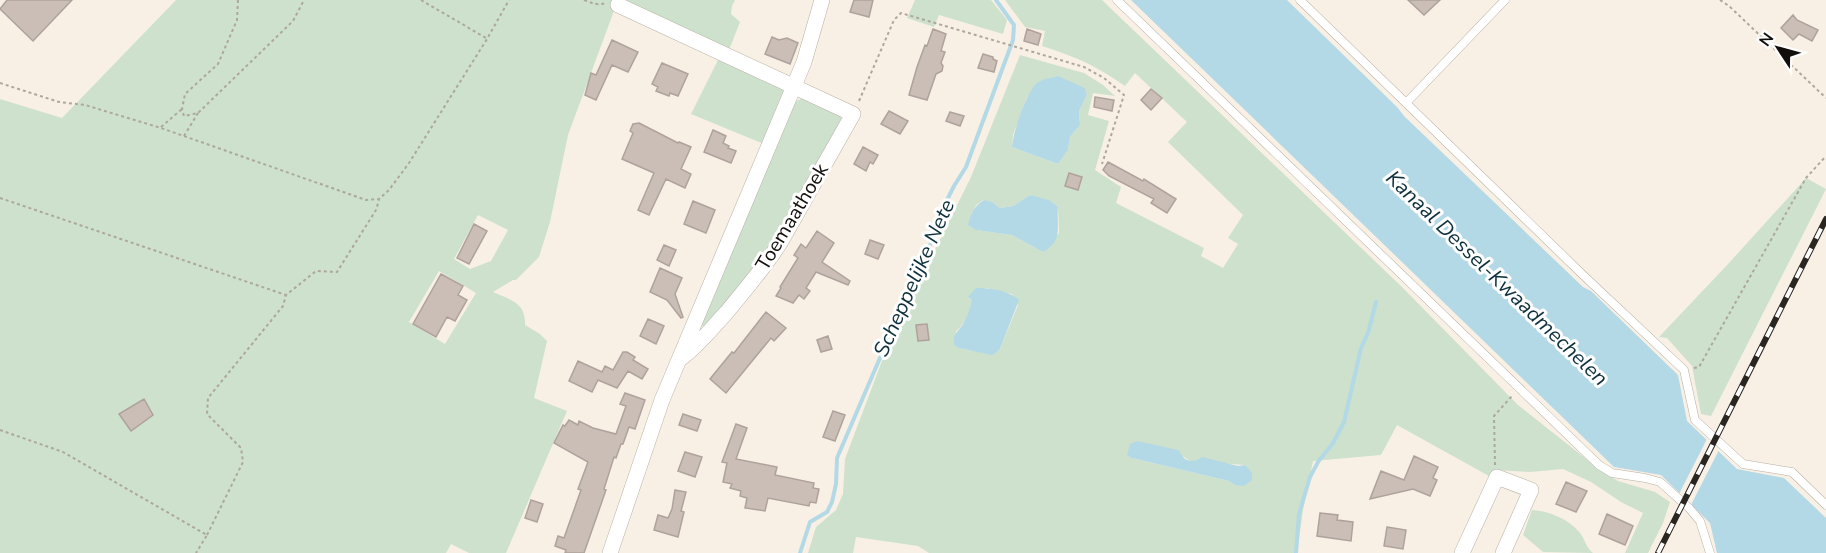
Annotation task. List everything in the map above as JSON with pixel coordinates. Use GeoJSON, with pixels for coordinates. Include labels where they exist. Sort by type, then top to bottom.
{"type":"FeatureCollection","features":[{"type":"Feature","properties":{"kind":"street","name":"Toemaathoek"},"geometry":{"type":"LineString","coordinates":[[610,553],[662,400],[795,86],[822,0]]}},
{"type":"Feature","properties":{"kind":"street"},"geometry":{"type":"LineString","coordinates":[[614,3],[853,114]]}},
{"type":"Feature","properties":{"kind":"street","name":"Toemaathoek"},"geometry":{"type":"LineString","coordinates":[[678,361],[693,350],[767,263],[853,114]]}},
{"type":"Feature","properties":{"kind":"street"},"geometry":{"type":"LineString","coordinates":[[1462,553],[1497,477],[1531,490],[1503,553]]}},
{"type":"Feature","properties":{"kind":"lane"},"geometry":{"type":"LineString","coordinates":[[1116,0],[1599,465],[1612,473],[1645,478],[1660,483],[1689,508],[1700,521],[1710,553]]}},
{"type":"Feature","properties":{"kind":"lane"},"geometry":{"type":"LineString","coordinates":[[1300,0],[1684,370],[1695,420],[1743,464],[1792,472],[1826,506]]}},
{"type":"Feature","properties":{"kind":"lane"},"geometry":{"type":"LineString","coordinates":[[1406,103],[1505,0]]}},
{"type":"Feature","properties":{"kind":"path"},"geometry":{"type":"LineString","coordinates":[[198,113],[184,116],[182,109],[185,94],[218,64],[237,20],[238,0]]}},
{"type":"Feature","properties":{"kind":"path"},"geometry":{"type":"LineString","coordinates":[[184,136],[198,113],[293,21],[304,0]]}},
{"type":"Feature","properties":{"kind":"path"},"geometry":{"type":"LineString","coordinates":[[421,0],[487,39]]}},
{"type":"Feature","properties":{"kind":"path"},"geometry":{"type":"LineString","coordinates":[[196,553],[243,462],[241,448],[207,414],[208,398],[283,306],[286,295],[316,271],[337,272],[376,210],[379,199],[389,190],[409,163],[509,0]]}},
{"type":"Feature","properties":{"kind":"path"},"geometry":{"type":"LineString","coordinates":[[584,0],[601,4],[614,3]]}},
{"type":"Feature","properties":{"kind":"path"},"geometry":{"type":"LineString","coordinates":[[1720,0],[1826,98]]}},
{"type":"Feature","properties":{"kind":"path"},"geometry":{"type":"LineString","coordinates":[[853,114],[894,20],[901,12],[1084,67],[1104,78],[1124,95],[1102,164]]}},
{"type":"Feature","properties":{"kind":"path"},"geometry":{"type":"LineString","coordinates":[[0,82],[59,102],[84,105],[161,128],[366,200],[379,199]]}},
{"type":"Feature","properties":{"kind":"path"},"geometry":{"type":"LineString","coordinates":[[161,128],[182,109]]}},
{"type":"Feature","properties":{"kind":"path"},"geometry":{"type":"LineString","coordinates":[[1684,370],[1699,367],[1806,177],[1826,156]]}},
{"type":"Feature","properties":{"kind":"path"},"geometry":{"type":"LineString","coordinates":[[0,198],[286,295]]}},
{"type":"Feature","properties":{"kind":"path"},"geometry":{"type":"LineString","coordinates":[[1497,477],[1494,416],[1519,388]]}},
{"type":"Feature","properties":{"kind":"path"},"geometry":{"type":"LineString","coordinates":[[0,430],[63,452],[207,535]]}},
{"type":"Feature","properties":{"kind":"green space"},"geometry":{"type":"Polygon","coordinates":[[[176,0],[618,0],[568,135],[550,222],[539,257],[516,280],[493,292],[516,303],[523,311],[525,325],[547,341],[534,398],[567,411],[506,553],[469,553],[451,544],[446,553],[0,553],[0,99],[62,118],[176,0]],[[478,215],[454,259],[470,269],[491,261],[508,230],[478,215]],[[439,271],[409,322],[445,344],[476,293],[439,271]]]}},
{"type":"Feature","properties":{"kind":"green space"},"geometry":{"type":"Polygon","coordinates":[[[626,0],[735,0],[731,14],[740,22],[729,50],[626,0]]]}},
{"type":"Feature","properties":{"kind":"green space"},"geometry":{"type":"Polygon","coordinates":[[[915,0],[991,0],[1007,20],[1003,34],[939,15],[934,27],[907,18],[915,0]]]}},
{"type":"Feature","properties":{"kind":"green space"},"geometry":{"type":"Polygon","coordinates":[[[1005,0],[1102,0],[1402,287],[1518,405],[1600,470],[1618,481],[1655,492],[1670,502],[1663,523],[1648,553],[1625,553],[1643,513],[1621,502],[1591,482],[1563,469],[1530,472],[1495,470],[1489,476],[1397,425],[1381,455],[1313,461],[1297,553],[929,553],[918,546],[856,537],[853,553],[808,553],[816,527],[836,510],[843,494],[845,459],[888,345],[971,177],[1020,55],[1084,73],[1115,96],[1093,93],[1088,115],[1109,121],[1095,170],[1121,187],[1116,203],[1204,248],[1201,256],[1223,268],[1238,244],[1228,238],[1243,215],[1168,142],[1187,122],[1135,73],[1125,86],[1085,62],[1042,46],[1045,31],[1025,27],[1005,0]],[[1078,85],[1027,97],[1013,135],[1012,147],[1058,164],[1068,150],[1070,137],[1080,125],[1079,111],[1087,95],[1085,88],[1078,85]],[[1030,195],[1013,206],[1000,208],[992,202],[983,200],[976,205],[971,215],[977,230],[1012,235],[1043,252],[1059,233],[1058,207],[1030,195]],[[986,288],[968,298],[973,300],[964,321],[956,331],[955,346],[996,353],[1000,349],[1018,305],[1012,294],[986,288]],[[1180,454],[1132,458],[1229,481],[1235,485],[1245,465],[1190,461],[1180,454]]]}},
{"type":"Feature","properties":{"kind":"green space"},"geometry":{"type":"Polygon","coordinates":[[[720,56],[782,86],[784,93],[764,144],[691,114],[720,56]]]}},
{"type":"Feature","properties":{"kind":"green space"},"geometry":{"type":"Polygon","coordinates":[[[804,97],[837,111],[842,119],[777,240],[707,327],[700,325],[795,102],[804,97]]]}},
{"type":"Feature","properties":{"kind":"green space"},"geometry":{"type":"Polygon","coordinates":[[[1806,178],[1826,189],[1711,416],[1701,414],[1692,366],[1667,338],[1659,337],[1806,178]]]}},
{"type":"Feature","properties":{"kind":"green space"},"geometry":{"type":"Polygon","coordinates":[[[1532,510],[1552,514],[1570,524],[1580,533],[1593,553],[1543,552],[1523,535],[1532,510]]]}},
{"type":"Feature","properties":{"kind":"water","name":"Kanaal Dessel-Kwaadmechelen"},"geometry":{"type":"Polygon","coordinates":[[[1131,0],[1287,0],[1405,117],[1678,375],[1687,421],[1737,469],[1784,478],[1826,518],[1826,553],[1717,553],[1710,523],[1661,475],[1614,467],[1131,0]]]}},
{"type":"Feature","properties":{"kind":"water"},"geometry":{"type":"Polygon","coordinates":[[[1058,76],[1085,88],[1087,95],[1079,111],[1080,125],[1070,137],[1068,150],[1058,164],[1012,147],[1021,114],[1032,89],[1041,81],[1058,76]]]}},
{"type":"Feature","properties":{"kind":"water"},"geometry":{"type":"Polygon","coordinates":[[[1030,195],[1049,200],[1058,207],[1056,238],[1054,243],[1043,252],[1012,235],[976,230],[968,225],[973,210],[984,200],[1000,208],[1013,206],[1030,195]]]}},
{"type":"Feature","properties":{"kind":"water"},"geometry":{"type":"Polygon","coordinates":[[[976,288],[1004,292],[1019,300],[1000,349],[992,355],[959,348],[954,342],[954,336],[963,324],[972,300],[968,297],[976,288]]]}},
{"type":"Feature","properties":{"kind":"water"},"geometry":{"type":"Polygon","coordinates":[[[1137,441],[1178,450],[1185,459],[1190,461],[1202,457],[1238,466],[1245,465],[1252,473],[1252,480],[1244,486],[1235,485],[1229,481],[1132,458],[1127,455],[1130,444],[1137,441]]]}},
{"type":"Feature","properties":{"kind":"pier"},"geometry":{"type":"Polygon","coordinates":[[[1708,437],[1720,448],[1690,507],[1678,496],[1708,437]]]}},
{"type":"Feature","properties":{"kind":"building"},"geometry":{"type":"Polygon","coordinates":[[[7,0],[72,0],[33,41],[0,9],[7,0]]]}},
{"type":"Feature","properties":{"kind":"building"},"geometry":{"type":"Polygon","coordinates":[[[854,0],[873,0],[869,17],[850,12],[854,0]]]}},
{"type":"Feature","properties":{"kind":"building"},"geometry":{"type":"Polygon","coordinates":[[[1408,0],[1440,0],[1424,15],[1408,0]]]}},
{"type":"Feature","properties":{"kind":"building"},"geometry":{"type":"Polygon","coordinates":[[[1793,15],[1797,20],[1818,30],[1812,41],[1799,34],[1793,40],[1781,28],[1793,15]]]}},
{"type":"Feature","properties":{"kind":"building"},"geometry":{"type":"Polygon","coordinates":[[[933,29],[946,34],[941,51],[945,52],[941,63],[942,71],[936,74],[927,100],[909,95],[925,45],[927,46],[933,29]]]}},
{"type":"Feature","properties":{"kind":"building"},"geometry":{"type":"Polygon","coordinates":[[[1027,29],[1041,34],[1038,45],[1024,41],[1027,29]]]}},
{"type":"Feature","properties":{"kind":"building"},"geometry":{"type":"Polygon","coordinates":[[[772,37],[779,40],[787,38],[798,43],[790,64],[765,54],[772,37]]]}},
{"type":"Feature","properties":{"kind":"building"},"geometry":{"type":"Polygon","coordinates":[[[612,40],[638,52],[628,72],[612,65],[596,100],[585,95],[591,73],[596,75],[612,40]]]}},
{"type":"Feature","properties":{"kind":"building"},"geometry":{"type":"Polygon","coordinates":[[[983,54],[997,61],[994,72],[978,68],[983,54]]]}},
{"type":"Feature","properties":{"kind":"building"},"geometry":{"type":"Polygon","coordinates":[[[662,63],[688,74],[678,96],[670,93],[669,96],[656,91],[658,87],[652,84],[662,63]]]}},
{"type":"Feature","properties":{"kind":"building"},"geometry":{"type":"Polygon","coordinates":[[[1151,89],[1162,98],[1151,110],[1141,100],[1151,89]]]}},
{"type":"Feature","properties":{"kind":"building"},"geometry":{"type":"Polygon","coordinates":[[[1095,97],[1114,100],[1112,111],[1094,107],[1095,97]]]}},
{"type":"Feature","properties":{"kind":"building"},"geometry":{"type":"Polygon","coordinates":[[[889,111],[908,121],[900,134],[881,124],[889,111]]]}},
{"type":"Feature","properties":{"kind":"building"},"geometry":{"type":"Polygon","coordinates":[[[950,112],[964,116],[960,126],[946,121],[950,112]]]}},
{"type":"Feature","properties":{"kind":"building"},"geometry":{"type":"Polygon","coordinates":[[[639,123],[678,143],[691,147],[681,169],[691,174],[685,188],[666,179],[649,215],[638,210],[654,173],[622,159],[633,133],[630,131],[633,124],[639,123]]]}},
{"type":"Feature","properties":{"kind":"building"},"geometry":{"type":"Polygon","coordinates":[[[713,130],[726,136],[723,143],[736,151],[731,163],[704,152],[713,130]]]}},
{"type":"Feature","properties":{"kind":"building"},"geometry":{"type":"Polygon","coordinates":[[[863,147],[878,155],[873,164],[870,162],[866,171],[854,164],[863,147]]]}},
{"type":"Feature","properties":{"kind":"building"},"geometry":{"type":"Polygon","coordinates":[[[1108,162],[1143,181],[1144,179],[1176,199],[1167,213],[1151,203],[1154,199],[1109,176],[1103,170],[1108,162]]]}},
{"type":"Feature","properties":{"kind":"building"},"geometry":{"type":"Polygon","coordinates":[[[1069,173],[1082,177],[1078,190],[1065,186],[1069,173]]]}},
{"type":"Feature","properties":{"kind":"building"},"geometry":{"type":"Polygon","coordinates":[[[693,201],[715,210],[706,233],[684,224],[693,201]]]}},
{"type":"Feature","properties":{"kind":"building"},"geometry":{"type":"Polygon","coordinates":[[[474,224],[487,231],[469,264],[457,258],[474,224]]]}},
{"type":"Feature","properties":{"kind":"building"},"geometry":{"type":"Polygon","coordinates":[[[817,231],[834,243],[822,262],[850,281],[848,285],[816,272],[806,288],[810,291],[804,299],[799,295],[793,303],[776,296],[798,258],[794,255],[801,244],[806,248],[817,231]]]}},
{"type":"Feature","properties":{"kind":"building"},"geometry":{"type":"Polygon","coordinates":[[[870,240],[884,245],[878,259],[865,254],[870,240]]]}},
{"type":"Feature","properties":{"kind":"building"},"geometry":{"type":"Polygon","coordinates":[[[664,245],[676,250],[669,266],[657,260],[664,245]]]}},
{"type":"Feature","properties":{"kind":"building"},"geometry":{"type":"Polygon","coordinates":[[[660,268],[682,278],[675,294],[683,317],[681,318],[667,300],[650,292],[660,268]]]}},
{"type":"Feature","properties":{"kind":"building"},"geometry":{"type":"Polygon","coordinates":[[[441,274],[463,286],[458,295],[467,300],[455,321],[447,317],[436,337],[413,324],[441,274]]]}},
{"type":"Feature","properties":{"kind":"building"},"geometry":{"type":"Polygon","coordinates":[[[766,312],[786,328],[774,341],[771,338],[726,393],[710,379],[766,312]]]}},
{"type":"Feature","properties":{"kind":"building"},"geometry":{"type":"Polygon","coordinates":[[[648,319],[664,326],[656,344],[640,336],[648,319]]]}},
{"type":"Feature","properties":{"kind":"building"},"geometry":{"type":"Polygon","coordinates":[[[927,324],[929,340],[918,341],[916,325],[927,324]]]}},
{"type":"Feature","properties":{"kind":"building"},"geometry":{"type":"Polygon","coordinates":[[[828,336],[832,349],[821,352],[817,340],[828,336]]]}},
{"type":"Feature","properties":{"kind":"building"},"geometry":{"type":"Polygon","coordinates":[[[623,352],[635,357],[633,360],[648,369],[642,379],[628,371],[617,388],[598,380],[592,392],[569,381],[578,361],[602,372],[605,366],[613,370],[623,352]]]}},
{"type":"Feature","properties":{"kind":"building"},"geometry":{"type":"Polygon","coordinates":[[[625,393],[645,400],[635,429],[629,427],[616,458],[614,457],[604,489],[606,490],[584,553],[565,553],[566,550],[555,546],[558,536],[564,538],[588,462],[554,443],[563,425],[565,426],[569,420],[578,425],[579,421],[593,428],[616,434],[626,406],[620,404],[625,393]]]}},
{"type":"Feature","properties":{"kind":"building"},"geometry":{"type":"Polygon","coordinates":[[[144,399],[153,415],[131,431],[119,414],[144,399]]]}},
{"type":"Feature","properties":{"kind":"building"},"geometry":{"type":"Polygon","coordinates":[[[833,411],[845,415],[835,441],[823,437],[833,411]]]}},
{"type":"Feature","properties":{"kind":"building"},"geometry":{"type":"Polygon","coordinates":[[[683,414],[701,420],[697,431],[679,425],[683,414]]]}},
{"type":"Feature","properties":{"kind":"building"},"geometry":{"type":"Polygon","coordinates":[[[736,424],[747,428],[736,459],[777,467],[775,475],[814,483],[813,488],[819,489],[816,503],[810,502],[809,506],[768,498],[765,511],[745,508],[747,498],[740,496],[741,491],[730,488],[732,484],[723,482],[727,463],[722,462],[736,424]]]}},
{"type":"Feature","properties":{"kind":"building"},"geometry":{"type":"Polygon","coordinates":[[[685,452],[702,457],[695,477],[678,471],[685,452]]]}},
{"type":"Feature","properties":{"kind":"building"},"geometry":{"type":"Polygon","coordinates":[[[1414,456],[1438,467],[1433,478],[1437,480],[1430,496],[1413,489],[1370,499],[1381,471],[1404,480],[1414,456]]]}},
{"type":"Feature","properties":{"kind":"building"},"geometry":{"type":"Polygon","coordinates":[[[1566,482],[1587,491],[1576,512],[1556,504],[1566,482]]]}},
{"type":"Feature","properties":{"kind":"building"},"geometry":{"type":"Polygon","coordinates":[[[675,490],[686,492],[678,537],[654,530],[658,515],[668,518],[675,490]]]}},
{"type":"Feature","properties":{"kind":"building"},"geometry":{"type":"Polygon","coordinates":[[[531,500],[543,504],[537,522],[525,518],[531,500]]]}},
{"type":"Feature","properties":{"kind":"building"},"geometry":{"type":"Polygon","coordinates":[[[1320,513],[1338,515],[1337,520],[1353,522],[1351,541],[1317,536],[1320,513]]]}},
{"type":"Feature","properties":{"kind":"building"},"geometry":{"type":"Polygon","coordinates":[[[1607,514],[1633,526],[1625,545],[1599,534],[1607,514]]]}},
{"type":"Feature","properties":{"kind":"building"},"geometry":{"type":"Polygon","coordinates":[[[1387,527],[1406,530],[1403,549],[1384,546],[1387,527]]]}},
{"type":"Feature","properties":{"kind":"waterway","name":"Scheppelijke Nete"},"geometry":{"type":"LineString","coordinates":[[800,553],[810,522],[827,512],[832,502],[836,484],[837,458],[901,309],[908,286],[927,254],[947,200],[966,167],[1013,40],[1014,25],[996,0]]}},
{"type":"Feature","properties":{"kind":"waterway"},"geometry":{"type":"LineString","coordinates":[[1296,553],[1299,514],[1310,477],[1344,422],[1361,348],[1368,333],[1376,302]]}},
{"type":"Feature","properties":{"kind":"railway"},"geometry":{"type":"LineString","coordinates":[[1658,553],[1826,219]]}}]}
